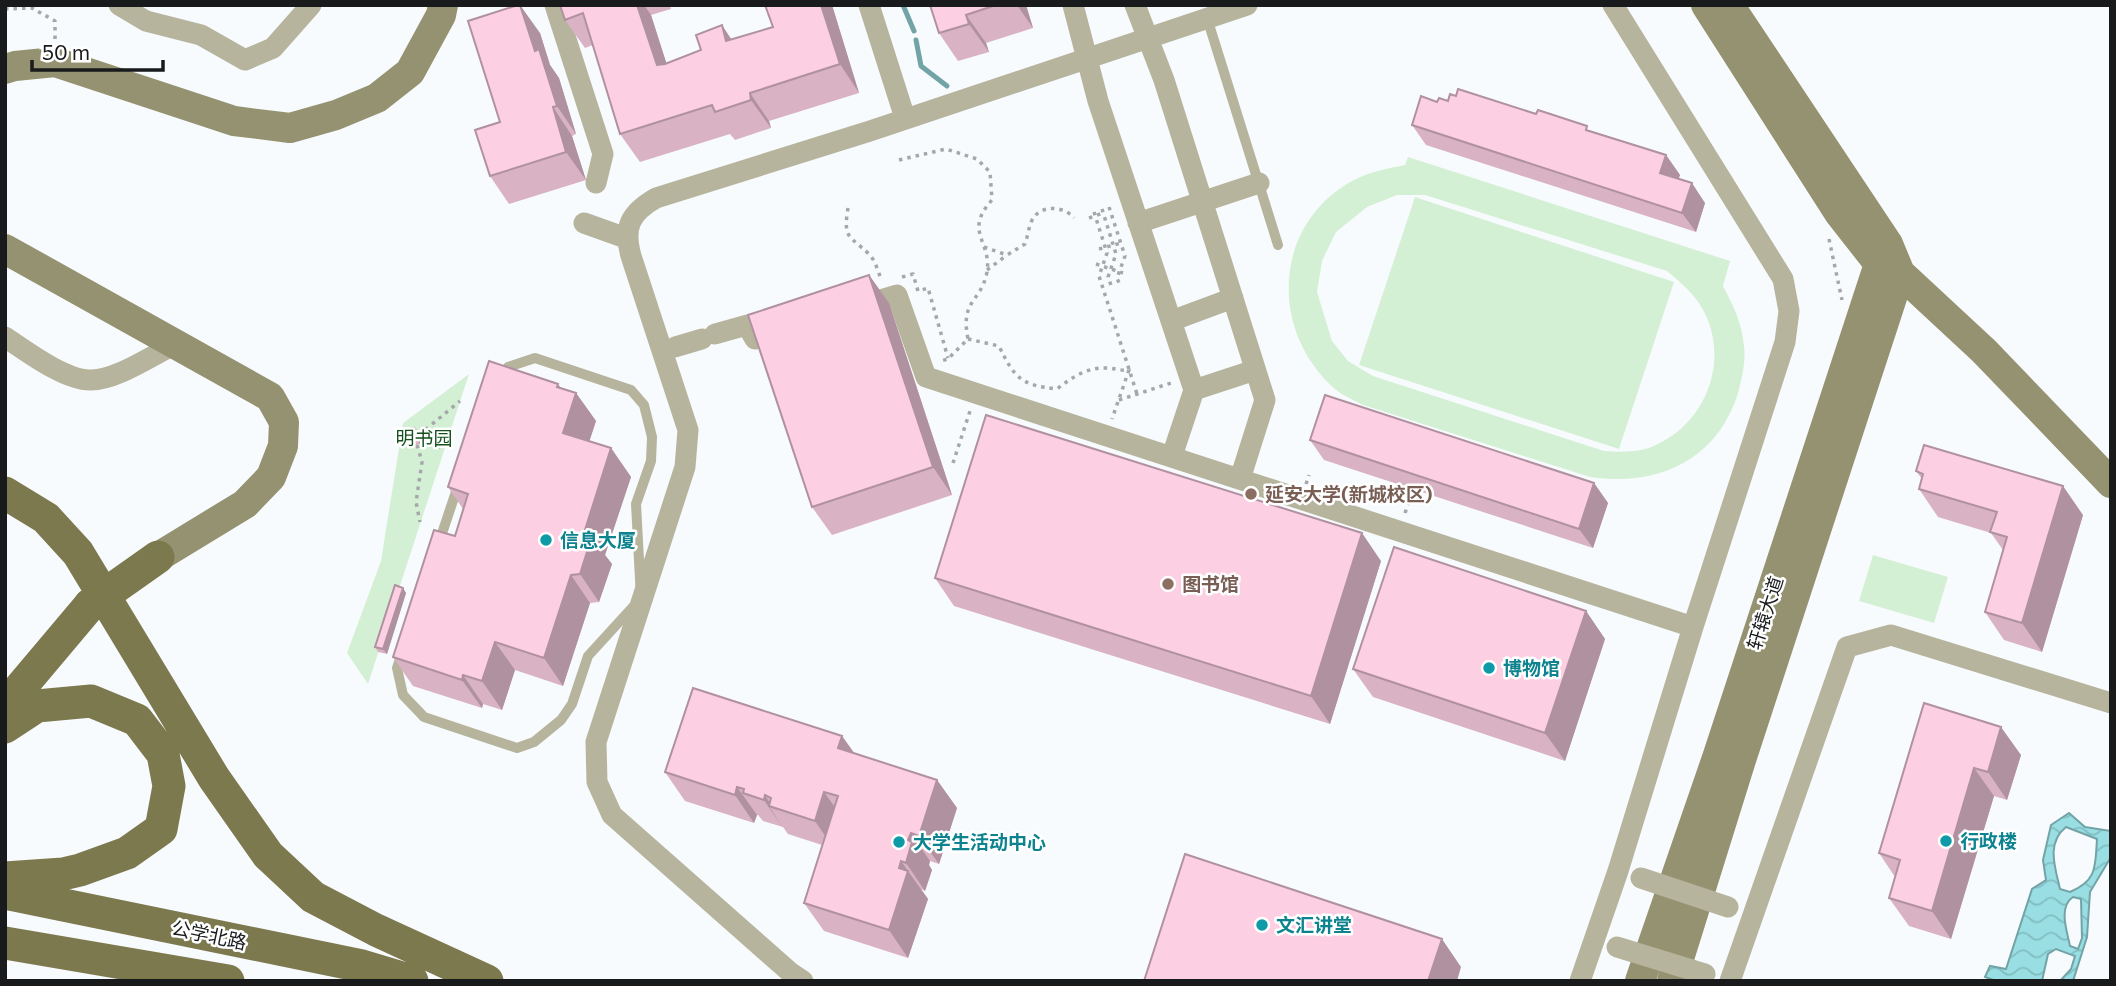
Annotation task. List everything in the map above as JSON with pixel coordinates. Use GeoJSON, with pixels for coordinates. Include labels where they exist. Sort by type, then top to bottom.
{"type":"FeatureCollection","features":[{"type":"Feature","properties":{"kind":"main road"},"geometry":{"type":"LineString","coordinates":[[5,493],[46,518],[78,553],[214,778],[268,855],[313,897],[376,930],[487,981]]}},
{"type":"Feature","properties":{"kind":"main road"},"geometry":{"type":"LineString","coordinates":[[5,675],[35,640],[158,557]]}},
{"type":"Feature","properties":{"kind":"main road"},"geometry":{"type":"LineString","coordinates":[[5,706],[90,605]]}},
{"type":"Feature","properties":{"kind":"main road"},"geometry":{"type":"LineString","coordinates":[[5,727],[37,706],[91,701],[137,720],[163,754],[169,786],[161,829],[127,853],[63,874],[5,878]]}},
{"type":"Feature","properties":{"kind":"main road","name":"公学北路"},"geometry":{"type":"LineString","coordinates":[[5,893],[362,966],[412,981]]}},
{"type":"Feature","properties":{"kind":"main road","name":"公学北路"},"geometry":{"type":"LineString","coordinates":[[5,943],[228,981]]}},
{"type":"Feature","properties":{"kind":"street"},"geometry":{"type":"LineString","coordinates":[[119,5],[146,21],[201,35],[245,60],[273,48],[311,5]]}},
{"type":"Feature","properties":{"kind":"street"},"geometry":{"type":"LineString","coordinates":[[5,69],[55,62],[234,121],[290,128],[336,115],[377,98],[410,72],[441,15],[443,5]]}},
{"type":"Feature","properties":{"kind":"street"},"geometry":{"type":"LineString","coordinates":[[555,5],[604,155],[596,183]]}},
{"type":"Feature","properties":{"kind":"street"},"geometry":{"type":"LineString","coordinates":[[869,5],[905,118]]}},
{"type":"Feature","properties":{"kind":"street"},"geometry":{"type":"LineString","coordinates":[[1073,5],[1098,101],[1191,383],[1172,456]]}},
{"type":"Feature","properties":{"kind":"street"},"geometry":{"type":"LineString","coordinates":[[1135,5],[1164,80],[1265,400],[1240,479]]}},
{"type":"Feature","properties":{"kind":"street"},"geometry":{"type":"LineString","coordinates":[[803,981],[612,815],[597,782],[596,742],[685,467],[688,430],[626,238],[631,219],[642,205],[656,198],[1247,5]]}},
{"type":"Feature","properties":{"kind":"street"},"geometry":{"type":"LineString","coordinates":[[1580,981],[1618,871],[1785,342],[1789,312],[1783,279],[1613,5]]}},
{"type":"Feature","properties":{"kind":"street"},"geometry":{"type":"LineString","coordinates":[[1706,5],[1839,213],[1984,351],[2111,483]]}},
{"type":"Feature","properties":{"kind":"street"},"geometry":{"type":"LineString","coordinates":[[1729,5],[1889,260]]}},
{"type":"Feature","properties":{"kind":"street"},"geometry":{"type":"LineString","coordinates":[[1139,223],[1259,183]]}},
{"type":"Feature","properties":{"kind":"street"},"geometry":{"type":"LineString","coordinates":[[584,223],[626,238]]}},
{"type":"Feature","properties":{"kind":"street"},"geometry":{"type":"LineString","coordinates":[[5,249],[270,397],[284,422],[283,446],[271,477],[245,505],[158,557]]}},
{"type":"Feature","properties":{"kind":"street","name":"轩辕大道"},"geometry":{"type":"LineString","coordinates":[[1640,981],[1889,260]]}},
{"type":"Feature","properties":{"kind":"street","name":"轩辕大道"},"geometry":{"type":"LineString","coordinates":[[1672,981],[1740,763],[1889,260]]}},
{"type":"Feature","properties":{"kind":"street"},"geometry":{"type":"LineString","coordinates":[[834,314],[897,295],[926,377],[1240,479],[1402,527],[1693,627]]}},
{"type":"Feature","properties":{"kind":"street"},"geometry":{"type":"LineString","coordinates":[[1171,321],[1233,298]]}},
{"type":"Feature","properties":{"kind":"street"},"geometry":{"type":"LineString","coordinates":[[675,347],[747,325],[755,339],[808,323]]}},
{"type":"Feature","properties":{"kind":"street"},"geometry":{"type":"LineString","coordinates":[[5,337],[73,378],[92,380],[112,376],[176,344]]}},
{"type":"Feature","properties":{"kind":"street"},"geometry":{"type":"LineString","coordinates":[[1191,383],[1255,370]]}},
{"type":"Feature","properties":{"kind":"street"},"geometry":{"type":"LineString","coordinates":[[1397,557],[1402,527]]}},
{"type":"Feature","properties":{"kind":"street"},"geometry":{"type":"LineString","coordinates":[[1593,940],[1729,981],[1847,648],[1891,635],[2111,703]]}},
{"type":"Feature","properties":{"kind":"street"},"geometry":{"type":"LineString","coordinates":[[1618,871],[1752,916]]}},
{"type":"Feature","properties":{"kind":"lane"},"geometry":{"type":"LineString","coordinates":[[1207,18],[1278,245]]}},
{"type":"Feature","properties":{"kind":"lane"},"geometry":{"type":"LineString","coordinates":[[535,358],[631,390],[643,405],[652,437],[651,461],[636,505],[641,598],[588,656],[572,704],[561,720],[534,742],[517,748],[424,717],[403,695],[397,668],[491,387],[508,366],[535,358]]}},
{"type":"Feature","properties":{"kind":"path"},"geometry":{"type":"LineString","coordinates":[[5,9],[32,8],[55,22],[55,62]]}},
{"type":"Feature","properties":{"kind":"path"},"geometry":{"type":"LineString","coordinates":[[899,160],[946,149],[977,159],[990,172],[992,200],[983,210],[977,229],[984,247],[987,270],[980,291],[970,303],[964,321],[968,338]]}},
{"type":"Feature","properties":{"kind":"path"},"geometry":{"type":"LineString","coordinates":[[987,270],[1025,244],[1033,217],[1043,210],[1056,207],[1074,218]]}},
{"type":"Feature","properties":{"kind":"path"},"geometry":{"type":"LineString","coordinates":[[848,208],[845,226],[853,243],[871,256],[883,285]]}},
{"type":"Feature","properties":{"kind":"path"},"geometry":{"type":"LineString","coordinates":[[1110,209],[1124,242],[1125,256],[1121,273],[1116,278],[1119,283]]}},
{"type":"Feature","properties":{"kind":"path"},"geometry":{"type":"LineString","coordinates":[[1089,218],[1102,211],[1117,209]]}},
{"type":"Feature","properties":{"kind":"path"},"geometry":{"type":"LineString","coordinates":[[1102,211],[1116,254],[1108,277],[1112,288]]}},
{"type":"Feature","properties":{"kind":"path"},"geometry":{"type":"LineString","coordinates":[[1094,214],[1107,253],[1098,276],[1137,394]]}},
{"type":"Feature","properties":{"kind":"path"},"geometry":{"type":"LineString","coordinates":[[1099,249],[1124,242]]}},
{"type":"Feature","properties":{"kind":"path"},"geometry":{"type":"LineString","coordinates":[[984,247],[1007,255]]}},
{"type":"Feature","properties":{"kind":"path"},"geometry":{"type":"LineString","coordinates":[[1096,264],[1121,273]]}},
{"type":"Feature","properties":{"kind":"path"},"geometry":{"type":"LineString","coordinates":[[968,338],[999,346],[1010,370],[1031,386],[1057,389],[1078,373],[1105,368],[1129,370]]}},
{"type":"Feature","properties":{"kind":"path"},"geometry":{"type":"LineString","coordinates":[[943,360],[948,359],[968,338]]}},
{"type":"Feature","properties":{"kind":"path"},"geometry":{"type":"LineString","coordinates":[[1107,435],[1129,370]]}},
{"type":"Feature","properties":{"kind":"path"},"geometry":{"type":"LineString","coordinates":[[1119,400],[1191,383]]}},
{"type":"Feature","properties":{"kind":"path"},"geometry":{"type":"LineString","coordinates":[[419,440],[460,401]]}},
{"type":"Feature","properties":{"kind":"path"},"geometry":{"type":"LineString","coordinates":[[953,463],[966,421]]}},
{"type":"Feature","properties":{"kind":"path"},"geometry":{"type":"LineString","coordinates":[[419,440],[444,448]]}},
{"type":"Feature","properties":{"kind":"path"},"geometry":{"type":"LineString","coordinates":[[419,440],[422,462],[416,502],[420,522]]}},
{"type":"Feature","properties":{"kind":"green space"},"geometry":{"type":"Polygon","coordinates":[[[1408,157],[1730,261],[1723,286],[1734,307],[1741,330],[1744,364],[1738,393],[1728,417],[1715,436],[1700,452],[1661,473],[1638,478],[1590,477],[1363,405],[1335,389],[1313,365],[1298,338],[1290,308],[1289,278],[1295,249],[1307,222],[1327,199],[1360,177],[1405,165],[1408,157]],[[1397,195],[1367,207],[1336,232],[1322,261],[1317,292],[1332,341],[1348,361],[1373,376],[1604,451],[1650,448],[1674,435],[1689,421],[1709,387],[1714,349],[1711,329],[1700,304],[1677,279],[1667,271],[1425,195],[1397,195]]]}},
{"type":"Feature","properties":{"kind":"green space"},"geometry":{"type":"Polygon","coordinates":[[[1415,197],[1674,282],[1619,449],[1359,365],[1415,197]]]}},
{"type":"Feature","properties":{"kind":"green space","name":"明书园"},"geometry":{"type":"Polygon","coordinates":[[[469,374],[368,684],[347,653],[381,561],[403,423],[469,374]]]}},
{"type":"Feature","properties":{"kind":"green space"},"geometry":{"type":"Polygon","coordinates":[[[1873,555],[1948,577],[1934,623],[1859,601],[1873,555]]]}},
{"type":"Feature","properties":{"kind":"water"},"geometry":{"type":"Polygon","coordinates":[[[2069,813],[2085,827],[2111,831],[2111,857],[2090,892],[2087,937],[2073,981],[2060,981],[2071,969],[2075,956],[2056,949],[2048,954],[2042,981],[1996,981],[1985,977],[1990,966],[2006,969],[2032,889],[2046,880],[2043,860],[2051,825],[2069,813]],[[2066,827],[2056,840],[2054,856],[2060,889],[2070,892],[2090,877],[2095,864],[2097,839],[2066,827]],[[2073,897],[2068,901],[2065,920],[2070,946],[2078,949],[2082,938],[2081,899],[2073,897]]]}},
{"type":"Feature","properties":{"kind":"building"},"geometry":{"type":"Polygon","coordinates":[[[518,5],[535,51],[539,49],[557,106],[553,107],[566,152],[490,176],[475,130],[500,122],[468,21],[518,5]]]}},
{"type":"Feature","properties":{"kind":"building"},"geometry":{"type":"Polygon","coordinates":[[[560,5],[637,5],[657,65],[701,50],[696,35],[722,25],[726,41],[773,27],[765,5],[821,5],[840,64],[750,93],[751,100],[715,112],[712,105],[620,134],[583,13],[565,20],[560,5]]]}},
{"type":"Feature","properties":{"kind":"building"},"geometry":{"type":"Polygon","coordinates":[[[930,5],[996,5],[966,15],[969,24],[939,33],[930,5]]]}},
{"type":"Feature","properties":{"kind":"building"},"geometry":{"type":"Polygon","coordinates":[[[1458,89],[1536,114],[1538,110],[1587,126],[1586,130],[1666,155],[1660,173],[1692,183],[1682,213],[1412,125],[1421,96],[1437,102],[1439,98],[1448,101],[1450,94],[1456,96],[1458,89]]]}},
{"type":"Feature","properties":{"kind":"building"},"geometry":{"type":"Polygon","coordinates":[[[869,275],[933,467],[812,507],[748,315],[869,275]]]}},
{"type":"Feature","properties":{"kind":"building","name":"信息大厦"},"geometry":{"type":"Polygon","coordinates":[[[489,361],[558,384],[557,387],[576,393],[563,433],[611,448],[585,530],[592,536],[580,574],[571,575],[544,658],[495,642],[482,681],[463,675],[462,680],[393,657],[434,530],[455,536],[468,494],[448,487],[489,361]]]}},
{"type":"Feature","properties":{"kind":"building"},"geometry":{"type":"Polygon","coordinates":[[[1325,395],[1594,483],[1579,529],[1310,440],[1325,395]]]}},
{"type":"Feature","properties":{"kind":"building","name":"图书馆"},"geometry":{"type":"Polygon","coordinates":[[[986,415],[1362,533],[1311,696],[935,578],[986,415]]]}},
{"type":"Feature","properties":{"kind":"building"},"geometry":{"type":"Polygon","coordinates":[[[414,428],[418,433],[417,438],[411,441],[406,437],[407,430],[414,428]]]}},
{"type":"Feature","properties":{"kind":"building"},"geometry":{"type":"Polygon","coordinates":[[[1924,445],[2063,486],[2022,623],[1985,612],[2007,537],[1990,532],[1997,512],[1919,489],[1923,474],[1916,471],[1924,445]]]}},
{"type":"Feature","properties":{"kind":"building","name":"博物馆"},"geometry":{"type":"Polygon","coordinates":[[[1394,547],[1586,611],[1545,733],[1353,669],[1394,547]]]}},
{"type":"Feature","properties":{"kind":"building"},"geometry":{"type":"Polygon","coordinates":[[[395,585],[403,588],[383,649],[375,647],[395,585]]]}},
{"type":"Feature","properties":{"kind":"building","name":"大学生活动中心"},"geometry":{"type":"Polygon","coordinates":[[[693,688],[842,736],[838,748],[937,780],[919,836],[911,833],[908,840],[912,842],[906,863],[901,861],[899,868],[908,871],[889,930],[804,903],[838,796],[824,792],[815,821],[769,806],[771,798],[765,795],[764,800],[743,793],[744,789],[737,787],[735,795],[665,772],[693,688]]]}},
{"type":"Feature","properties":{"kind":"building"},"geometry":{"type":"Polygon","coordinates":[[[1924,703],[2001,727],[1988,772],[1974,768],[1932,911],[1889,898],[1900,860],[1879,853],[1924,703]]]}},
{"type":"Feature","properties":{"kind":"building","name":"文汇讲堂"},"geometry":{"type":"Polygon","coordinates":[[[1185,854],[1442,939],[1428,981],[1144,981],[1185,854]]]}},
{"type":"Feature","properties":{"kind":"waterway"},"geometry":{"type":"LineString","coordinates":[[903,5],[914,31]]}},
{"type":"Feature","properties":{"kind":"waterway"},"geometry":{"type":"LineString","coordinates":[[916,40],[921,66],[947,86]]}},
{"type":"Feature","properties":{"kind":"place","name":"延安大学(新城校区)"},"geometry":{"type":"Point","coordinates":[1251,494]}},
{"type":"Feature","properties":{"kind":"place","name":"信息大厦"},"geometry":{"type":"Point","coordinates":[546,540]}},
{"type":"Feature","properties":{"kind":"place","name":"图书馆"},"geometry":{"type":"Point","coordinates":[1168,584]}},
{"type":"Feature","properties":{"kind":"place","name":"博物馆"},"geometry":{"type":"Point","coordinates":[1489,668]}},
{"type":"Feature","properties":{"kind":"place","name":"行政楼"},"geometry":{"type":"Point","coordinates":[1946,841]}},
{"type":"Feature","properties":{"kind":"place","name":"大学生活动中心"},"geometry":{"type":"Point","coordinates":[899,842]}},
{"type":"Feature","properties":{"kind":"place","name":"文汇讲堂"},"geometry":{"type":"Point","coordinates":[1262,925]}}]}
